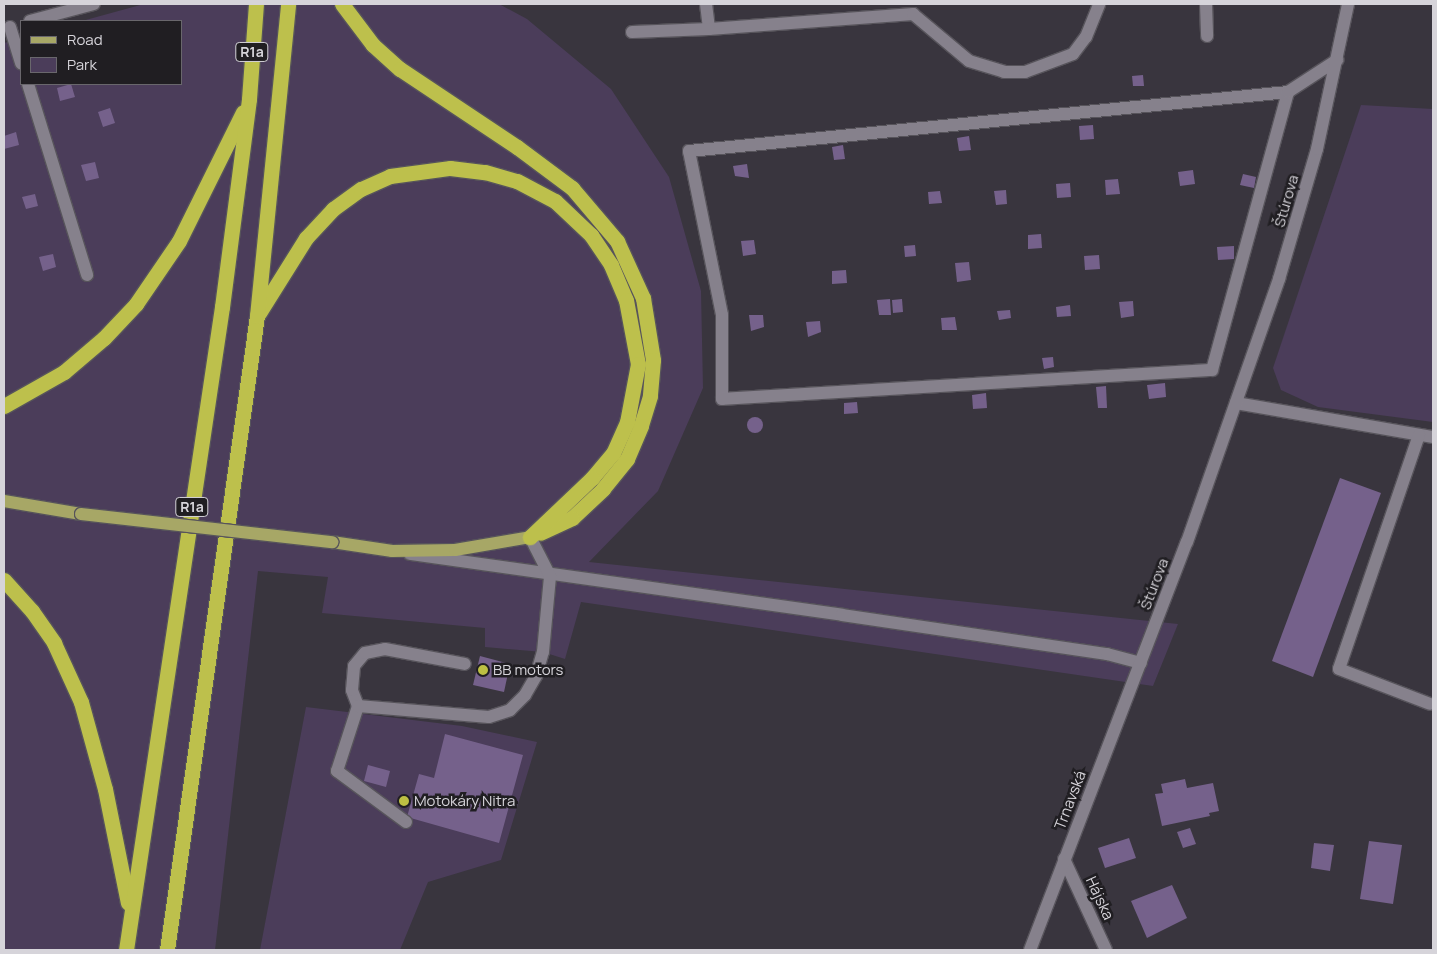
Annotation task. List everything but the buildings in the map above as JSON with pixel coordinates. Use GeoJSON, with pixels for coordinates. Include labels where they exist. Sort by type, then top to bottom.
{"type":"FeatureCollection","features":[{"type":"Feature","properties":{"kind":"highway","name":"R1a"},"geometry":{"type":"LineString","coordinates":[[126,950],[222,308],[249,100],[256,4]]}},
{"type":"Feature","properties":{"kind":"highway","name":"R1a"},"geometry":{"type":"LineString","coordinates":[[166,950],[257,316],[288,4]]}},
{"type":"Feature","properties":{"kind":"highway"},"geometry":{"type":"LineString","coordinates":[[342,4],[373,45],[400,69],[518,147],[572,188],[617,241],[643,298],[653,360],[652,378],[641,426],[627,459],[603,489],[572,518],[530,537]]}},
{"type":"Feature","properties":{"kind":"highway"},"geometry":{"type":"LineString","coordinates":[[4,406],[64,372],[104,338],[136,304],[179,241],[249,100]]}},
{"type":"Feature","properties":{"kind":"highway"},"geometry":{"type":"LineString","coordinates":[[257,316],[306,238],[333,209],[361,189],[390,176],[450,168],[485,172],[517,181],[555,201],[591,235],[611,265],[626,300],[638,364],[627,422],[613,453],[592,478],[530,537]]}},
{"type":"Feature","properties":{"kind":"highway"},"geometry":{"type":"LineString","coordinates":[[4,580],[32,611],[54,643],[81,702],[105,789],[131,914]]}},
{"type":"Feature","properties":{"kind":"main road"},"geometry":{"type":"LineString","coordinates":[[4,502],[82,514],[332,542],[392,551],[455,550],[530,537]]}},
{"type":"Feature","properties":{"kind":"street"},"geometry":{"type":"LineString","coordinates":[[34,20],[94,4]]}},
{"type":"Feature","properties":{"kind":"street"},"geometry":{"type":"LineString","coordinates":[[706,4],[709,28]]}},
{"type":"Feature","properties":{"kind":"street"},"geometry":{"type":"LineString","coordinates":[[632,32],[709,28],[916,9],[969,60],[1004,72],[1025,72],[1073,54],[1086,37],[1099,4]]}},
{"type":"Feature","properties":{"kind":"street"},"geometry":{"type":"LineString","coordinates":[[1206,4],[1207,36]]}},
{"type":"Feature","properties":{"kind":"street","name":"Štúrova"},"geometry":{"type":"LineString","coordinates":[[1141,663],[1236,403],[1300,212],[1337,60],[1348,4]]}},
{"type":"Feature","properties":{"kind":"street"},"geometry":{"type":"LineString","coordinates":[[12,26],[20,59]]}},
{"type":"Feature","properties":{"kind":"street"},"geometry":{"type":"LineString","coordinates":[[1288,92],[1212,370],[722,399],[722,316],[689,151],[1288,92],[1337,60]]}},
{"type":"Feature","properties":{"kind":"street"},"geometry":{"type":"LineString","coordinates":[[28,85],[87,275]]}},
{"type":"Feature","properties":{"kind":"street"},"geometry":{"type":"LineString","coordinates":[[1236,403],[1433,437]]}},
{"type":"Feature","properties":{"kind":"street"},"geometry":{"type":"LineString","coordinates":[[1419,435],[1339,669],[1430,704]]}},
{"type":"Feature","properties":{"kind":"street"},"geometry":{"type":"LineString","coordinates":[[358,706],[480,717],[510,710],[525,695],[536,676],[543,652],[550,576],[530,537]]}},
{"type":"Feature","properties":{"kind":"street"},"geometry":{"type":"LineString","coordinates":[[392,551],[550,576],[842,615],[1107,654],[1141,663]]}},
{"type":"Feature","properties":{"kind":"street"},"geometry":{"type":"LineString","coordinates":[[406,822],[337,772],[358,706],[352,690],[354,666],[365,653],[385,649],[465,664]]}},
{"type":"Feature","properties":{"kind":"street","name":"Trnavská"},"geometry":{"type":"LineString","coordinates":[[1030,950],[1141,663]]}},
{"type":"Feature","properties":{"kind":"street","name":"Hájska"},"geometry":{"type":"LineString","coordinates":[[1064,860],[1106,950]]}},
{"type":"Feature","properties":{"kind":"green space"},"geometry":{"type":"Polygon","coordinates":[[[144,4],[499,4],[527,19],[611,89],[669,177],[701,291],[703,388],[658,491],[589,562],[1178,624],[1153,686],[581,602],[565,659],[543,652],[485,647],[485,628],[322,613],[328,577],[258,571],[215,950],[4,950],[4,43],[20,38],[20,85],[182,85],[182,20],[86,20],[144,4]]]}},
{"type":"Feature","properties":{"kind":"green space"},"geometry":{"type":"Polygon","coordinates":[[[1361,105],[1433,109],[1433,422],[1318,407],[1281,390],[1273,368],[1361,105]]]}},
{"type":"Feature","properties":{"kind":"green space","name":"Motokáry Nitra"},"geometry":{"type":"Polygon","coordinates":[[[306,707],[462,726],[537,742],[501,860],[428,882],[400,950],[260,950],[306,707]]]}},
{"type":"Feature","properties":{"kind":"place","name":"BB motors"},"geometry":{"type":"Point","coordinates":[483,670]}},
{"type":"Feature","properties":{"kind":"place","name":"Motokáry Nitra"},"geometry":{"type":"Point","coordinates":[404,801]}}]}
